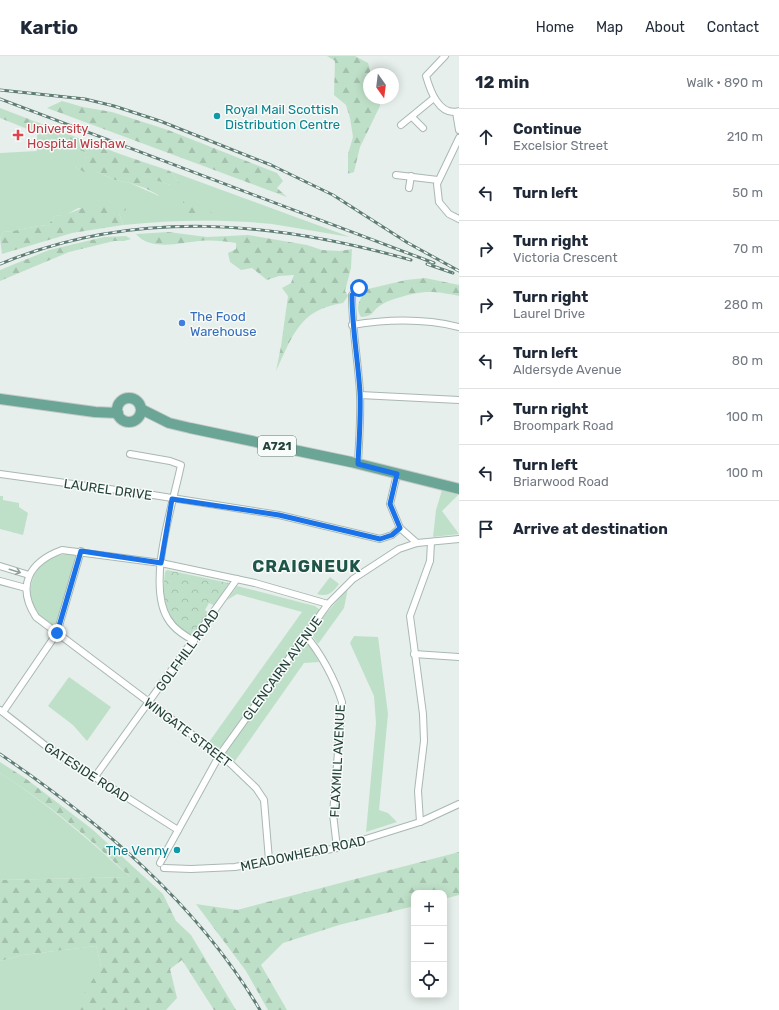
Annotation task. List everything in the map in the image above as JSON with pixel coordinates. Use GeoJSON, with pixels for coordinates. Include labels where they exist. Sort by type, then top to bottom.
{"type":"FeatureCollection","features":[{"type":"Feature","properties":{"kind":"main road","name":"A721"},"geometry":{"type":"LineString","coordinates":[[130,398],[139,403],[141,412],[136,420],[129,422],[122,419],[118,410],[123,400],[130,398]]}},
{"type":"Feature","properties":{"kind":"main road","name":"A721"},"geometry":{"type":"LineString","coordinates":[[0,400],[95,412],[118,410]]}},
{"type":"Feature","properties":{"kind":"main road","name":"A721"},"geometry":{"type":"LineString","coordinates":[[141,412],[169,423],[358,464],[459,489]]}},
{"type":"Feature","properties":{"kind":"street"},"geometry":{"type":"LineString","coordinates":[[445,56],[426,76],[434,98],[438,104],[449,111],[457,112],[459,130]]}},
{"type":"Feature","properties":{"kind":"street"},"geometry":{"type":"LineString","coordinates":[[401,125],[412,118],[434,98]]}},
{"type":"Feature","properties":{"kind":"street"},"geometry":{"type":"LineString","coordinates":[[412,118],[424,128]]}},
{"type":"Feature","properties":{"kind":"street"},"geometry":{"type":"LineString","coordinates":[[459,138],[438,180],[439,202],[449,214],[459,219]]}},
{"type":"Feature","properties":{"kind":"street"},"geometry":{"type":"LineString","coordinates":[[396,175],[438,180]]}},
{"type":"Feature","properties":{"kind":"street"},"geometry":{"type":"LineString","coordinates":[[409,188],[411,176]]}},
{"type":"Feature","properties":{"kind":"street"},"geometry":{"type":"LineString","coordinates":[[358,464],[361,426],[360,395],[352,325],[352,295],[359,288]]}},
{"type":"Feature","properties":{"kind":"street"},"geometry":{"type":"LineString","coordinates":[[352,325],[378,321],[424,320],[459,327]]}},
{"type":"Feature","properties":{"kind":"street"},"geometry":{"type":"LineString","coordinates":[[360,395],[459,400]]}},
{"type":"Feature","properties":{"kind":"street"},"geometry":{"type":"LineString","coordinates":[[130,454],[181,465],[172,499],[161,563],[160,584],[164,610],[168,620],[180,632],[194,641]]}},
{"type":"Feature","properties":{"kind":"street","name":"LAUREL DRIVE"},"geometry":{"type":"LineString","coordinates":[[0,474],[279,515],[380,539],[392,535],[400,528]]}},
{"type":"Feature","properties":{"kind":"street"},"geometry":{"type":"LineString","coordinates":[[397,474],[390,504],[400,528],[417,543]]}},
{"type":"Feature","properties":{"kind":"street","name":"GLENCAIRN AVENUE"},"geometry":{"type":"LineString","coordinates":[[162,865],[178,830],[219,756],[328,604],[353,579],[399,549],[417,543],[459,539]]}},
{"type":"Feature","properties":{"kind":"street"},"geometry":{"type":"LineString","coordinates":[[420,822],[418,791],[424,741],[423,714],[410,616],[430,561],[431,542]]}},
{"type":"Feature","properties":{"kind":"street"},"geometry":{"type":"LineString","coordinates":[[0,581],[26,588],[29,575],[38,562],[50,554],[62,550],[81,551],[161,563],[237,579],[328,604]]}},
{"type":"Feature","properties":{"kind":"street"},"geometry":{"type":"LineString","coordinates":[[2,711],[57,633],[81,551]]}},
{"type":"Feature","properties":{"kind":"street"},"geometry":{"type":"LineString","coordinates":[[0,566],[29,575]]}},
{"type":"Feature","properties":{"kind":"street","name":"GOLFHILL ROAD"},"geometry":{"type":"LineString","coordinates":[[94,778],[194,641],[237,579]]}},
{"type":"Feature","properties":{"kind":"street","name":"WINGATE STREET"},"geometry":{"type":"LineString","coordinates":[[26,588],[30,608],[36,617],[244,774],[261,793],[264,800],[269,860]]}},
{"type":"Feature","properties":{"kind":"street","name":"FLAXMILL AVENUE"},"geometry":{"type":"LineString","coordinates":[[306,636],[314,645],[339,692],[342,702],[333,814],[337,848]]}},
{"type":"Feature","properties":{"kind":"street"},"geometry":{"type":"LineString","coordinates":[[414,654],[459,657]]}},
{"type":"Feature","properties":{"kind":"street","name":"GATESIDE ROAD"},"geometry":{"type":"LineString","coordinates":[[2,711],[46,746],[94,778],[178,830]]}},
{"type":"Feature","properties":{"kind":"street","name":"MEADOWHEAD ROAD"},"geometry":{"type":"LineString","coordinates":[[162,865],[191,869],[235,867],[337,848],[420,822],[459,804]]}},
{"type":"Feature","properties":{"kind":"green space"},"geometry":{"type":"Polygon","coordinates":[[[327,56],[355,56],[368,63],[369,68],[363,68],[363,104],[380,104],[360,147],[354,172],[348,174],[348,154],[353,137],[346,105],[334,95],[335,61],[327,56]]]}},
{"type":"Feature","properties":{"kind":"green space"},"geometry":{"type":"Polygon","coordinates":[[[62,101],[83,107],[112,112],[168,130],[277,173],[283,181],[277,188],[287,197],[47,108],[62,101]]]}},
{"type":"Feature","properties":{"kind":"green space"},"geometry":{"type":"Polygon","coordinates":[[[0,108],[120,154],[170,171],[178,181],[180,191],[178,194],[170,185],[141,175],[157,190],[160,196],[145,188],[115,180],[97,172],[84,172],[75,167],[80,160],[87,157],[87,153],[0,118],[0,108]]]}},
{"type":"Feature","properties":{"kind":"green space"},"geometry":{"type":"Polygon","coordinates":[[[37,133],[87,153],[87,157],[80,161],[75,167],[84,172],[97,172],[115,180],[130,183],[159,196],[140,174],[170,185],[178,181],[170,171],[350,237],[272,224],[235,221],[179,221],[123,225],[119,213],[78,208],[66,215],[55,216],[48,225],[3,232],[0,239],[0,153],[37,151],[37,133]]]}},
{"type":"Feature","properties":{"kind":"green space"},"geometry":{"type":"Polygon","coordinates":[[[185,196],[206,207],[213,214],[199,216],[180,213],[185,196]]]}},
{"type":"Feature","properties":{"kind":"green space"},"geometry":{"type":"Polygon","coordinates":[[[98,202],[113,203],[125,207],[126,210],[119,213],[123,225],[72,233],[2,254],[0,239],[3,232],[48,225],[55,216],[98,202]]]}},
{"type":"Feature","properties":{"kind":"green space"},"geometry":{"type":"Polygon","coordinates":[[[168,232],[207,237],[248,235],[307,245],[322,250],[340,251],[352,249],[351,268],[345,291],[348,296],[343,303],[328,306],[316,312],[299,326],[287,346],[276,371],[288,296],[282,288],[291,283],[294,275],[279,276],[267,280],[252,268],[241,270],[230,262],[228,253],[236,249],[236,243],[222,241],[199,241],[166,245],[149,243],[136,234],[168,232]]]}},
{"type":"Feature","properties":{"kind":"green space"},"geometry":{"type":"Polygon","coordinates":[[[126,236],[131,239],[114,241],[69,252],[0,281],[0,270],[49,250],[104,237],[126,236]]]}},
{"type":"Feature","properties":{"kind":"green space"},"geometry":{"type":"Polygon","coordinates":[[[425,278],[459,285],[459,296],[430,292],[416,293],[386,302],[378,307],[369,316],[361,317],[358,305],[368,289],[406,280],[425,278]]]}},
{"type":"Feature","properties":{"kind":"green space"},"geometry":{"type":"Polygon","coordinates":[[[442,490],[458,495],[442,511],[459,534],[433,537],[436,510],[442,490]]]}},
{"type":"Feature","properties":{"kind":"green space"},"geometry":{"type":"Polygon","coordinates":[[[0,496],[3,496],[3,500],[19,503],[19,507],[28,513],[23,535],[0,529],[0,496]]]}},
{"type":"Feature","properties":{"kind":"green space"},"geometry":{"type":"Polygon","coordinates":[[[74,554],[76,560],[57,624],[52,625],[35,612],[30,595],[32,580],[39,567],[45,562],[53,557],[74,554]]]}},
{"type":"Feature","properties":{"kind":"green space"},"geometry":{"type":"Polygon","coordinates":[[[167,570],[229,583],[215,606],[209,603],[205,610],[210,614],[192,636],[186,635],[179,628],[167,609],[164,588],[165,572],[167,570]]]}},
{"type":"Feature","properties":{"kind":"green space"},"geometry":{"type":"Polygon","coordinates":[[[330,577],[339,584],[330,594],[317,594],[330,577]]]}},
{"type":"Feature","properties":{"kind":"green space"},"geometry":{"type":"Polygon","coordinates":[[[237,586],[315,606],[319,609],[319,613],[222,747],[217,748],[209,742],[302,612],[237,594],[227,600],[237,586]]]}},
{"type":"Feature","properties":{"kind":"green space"},"geometry":{"type":"Polygon","coordinates":[[[348,588],[344,608],[318,644],[313,637],[312,630],[348,588]]]}},
{"type":"Feature","properties":{"kind":"green space"},"geometry":{"type":"Polygon","coordinates":[[[354,636],[378,637],[388,714],[379,810],[388,813],[397,822],[366,832],[376,723],[374,696],[350,643],[354,636]]]}},
{"type":"Feature","properties":{"kind":"green space"},"geometry":{"type":"Polygon","coordinates":[[[302,644],[309,644],[319,662],[304,663],[235,761],[226,755],[224,751],[302,644]]]}},
{"type":"Feature","properties":{"kind":"green space"},"geometry":{"type":"Polygon","coordinates":[[[69,677],[111,707],[87,741],[73,725],[48,706],[69,677]]]}},
{"type":"Feature","properties":{"kind":"green space"},"geometry":{"type":"Polygon","coordinates":[[[0,762],[25,778],[92,829],[163,894],[176,921],[191,935],[236,1010],[214,1010],[182,960],[170,969],[177,998],[166,1010],[74,1010],[101,966],[96,946],[23,955],[0,961],[0,880],[130,877],[68,822],[35,796],[0,773],[0,762]]]}},
{"type":"Feature","properties":{"kind":"green space"},"geometry":{"type":"Polygon","coordinates":[[[0,773],[51,809],[130,877],[0,880],[0,773]]]}},
{"type":"Feature","properties":{"kind":"green space"},"geometry":{"type":"Polygon","coordinates":[[[459,852],[459,895],[447,898],[447,890],[411,890],[411,907],[339,925],[283,943],[261,965],[287,1010],[268,1010],[246,971],[196,904],[237,910],[459,852]]]}},
{"type":"Feature","properties":{"kind":"green space"},"geometry":{"type":"Polygon","coordinates":[[[96,946],[101,966],[78,1010],[0,1010],[0,961],[23,955],[96,946]]]}},
{"type":"Feature","properties":{"kind":"railway"},"geometry":{"type":"LineString","coordinates":[[0,90],[85,99],[114,106],[160,121],[271,165],[333,195],[408,243],[459,271]]}},
{"type":"Feature","properties":{"kind":"railway"},"geometry":{"type":"LineString","coordinates":[[0,99],[434,263]]}},
{"type":"Feature","properties":{"kind":"railway"},"geometry":{"type":"LineString","coordinates":[[0,264],[51,246],[102,234],[153,228],[205,226],[256,229],[308,236],[411,260]]}},
{"type":"Feature","properties":{"kind":"railway"},"geometry":{"type":"LineString","coordinates":[[427,264],[453,273]]}},
{"type":"Feature","properties":{"kind":"railway"},"geometry":{"type":"LineString","coordinates":[[0,754],[38,780],[110,837],[177,900],[235,971],[260,1010]]}},
{"type":"Feature","properties":{"kind":"place","name":"Royal Mail Scottish Distribution Centre"},"geometry":{"type":"Point","coordinates":[217,116]}},
{"type":"Feature","properties":{"kind":"place","name":"University Hospital Wishaw"},"geometry":{"type":"Point","coordinates":[18,135]}},
{"type":"Feature","properties":{"kind":"place","name":"The Food Warehouse"},"geometry":{"type":"Point","coordinates":[182,323]}},
{"type":"Feature","properties":{"kind":"place","name":"The Venny"},"geometry":{"type":"Point","coordinates":[177,850]}},
{"type":"Feature","properties":{"kind":"district","name":"CRAIGNEUK"},"geometry":{"type":"Point","coordinates":[307,566]}},
{"type":"Feature","properties":{"kind":"route"},"geometry":{"type":"LineString","coordinates":[[57,633],[81,551],[161,563],[172,499],[279,515],[380,539],[392,535],[400,528],[392,514],[390,504],[397,474],[358,464],[361,426],[360,395],[352,325],[352,295],[359,288]]}}]}
